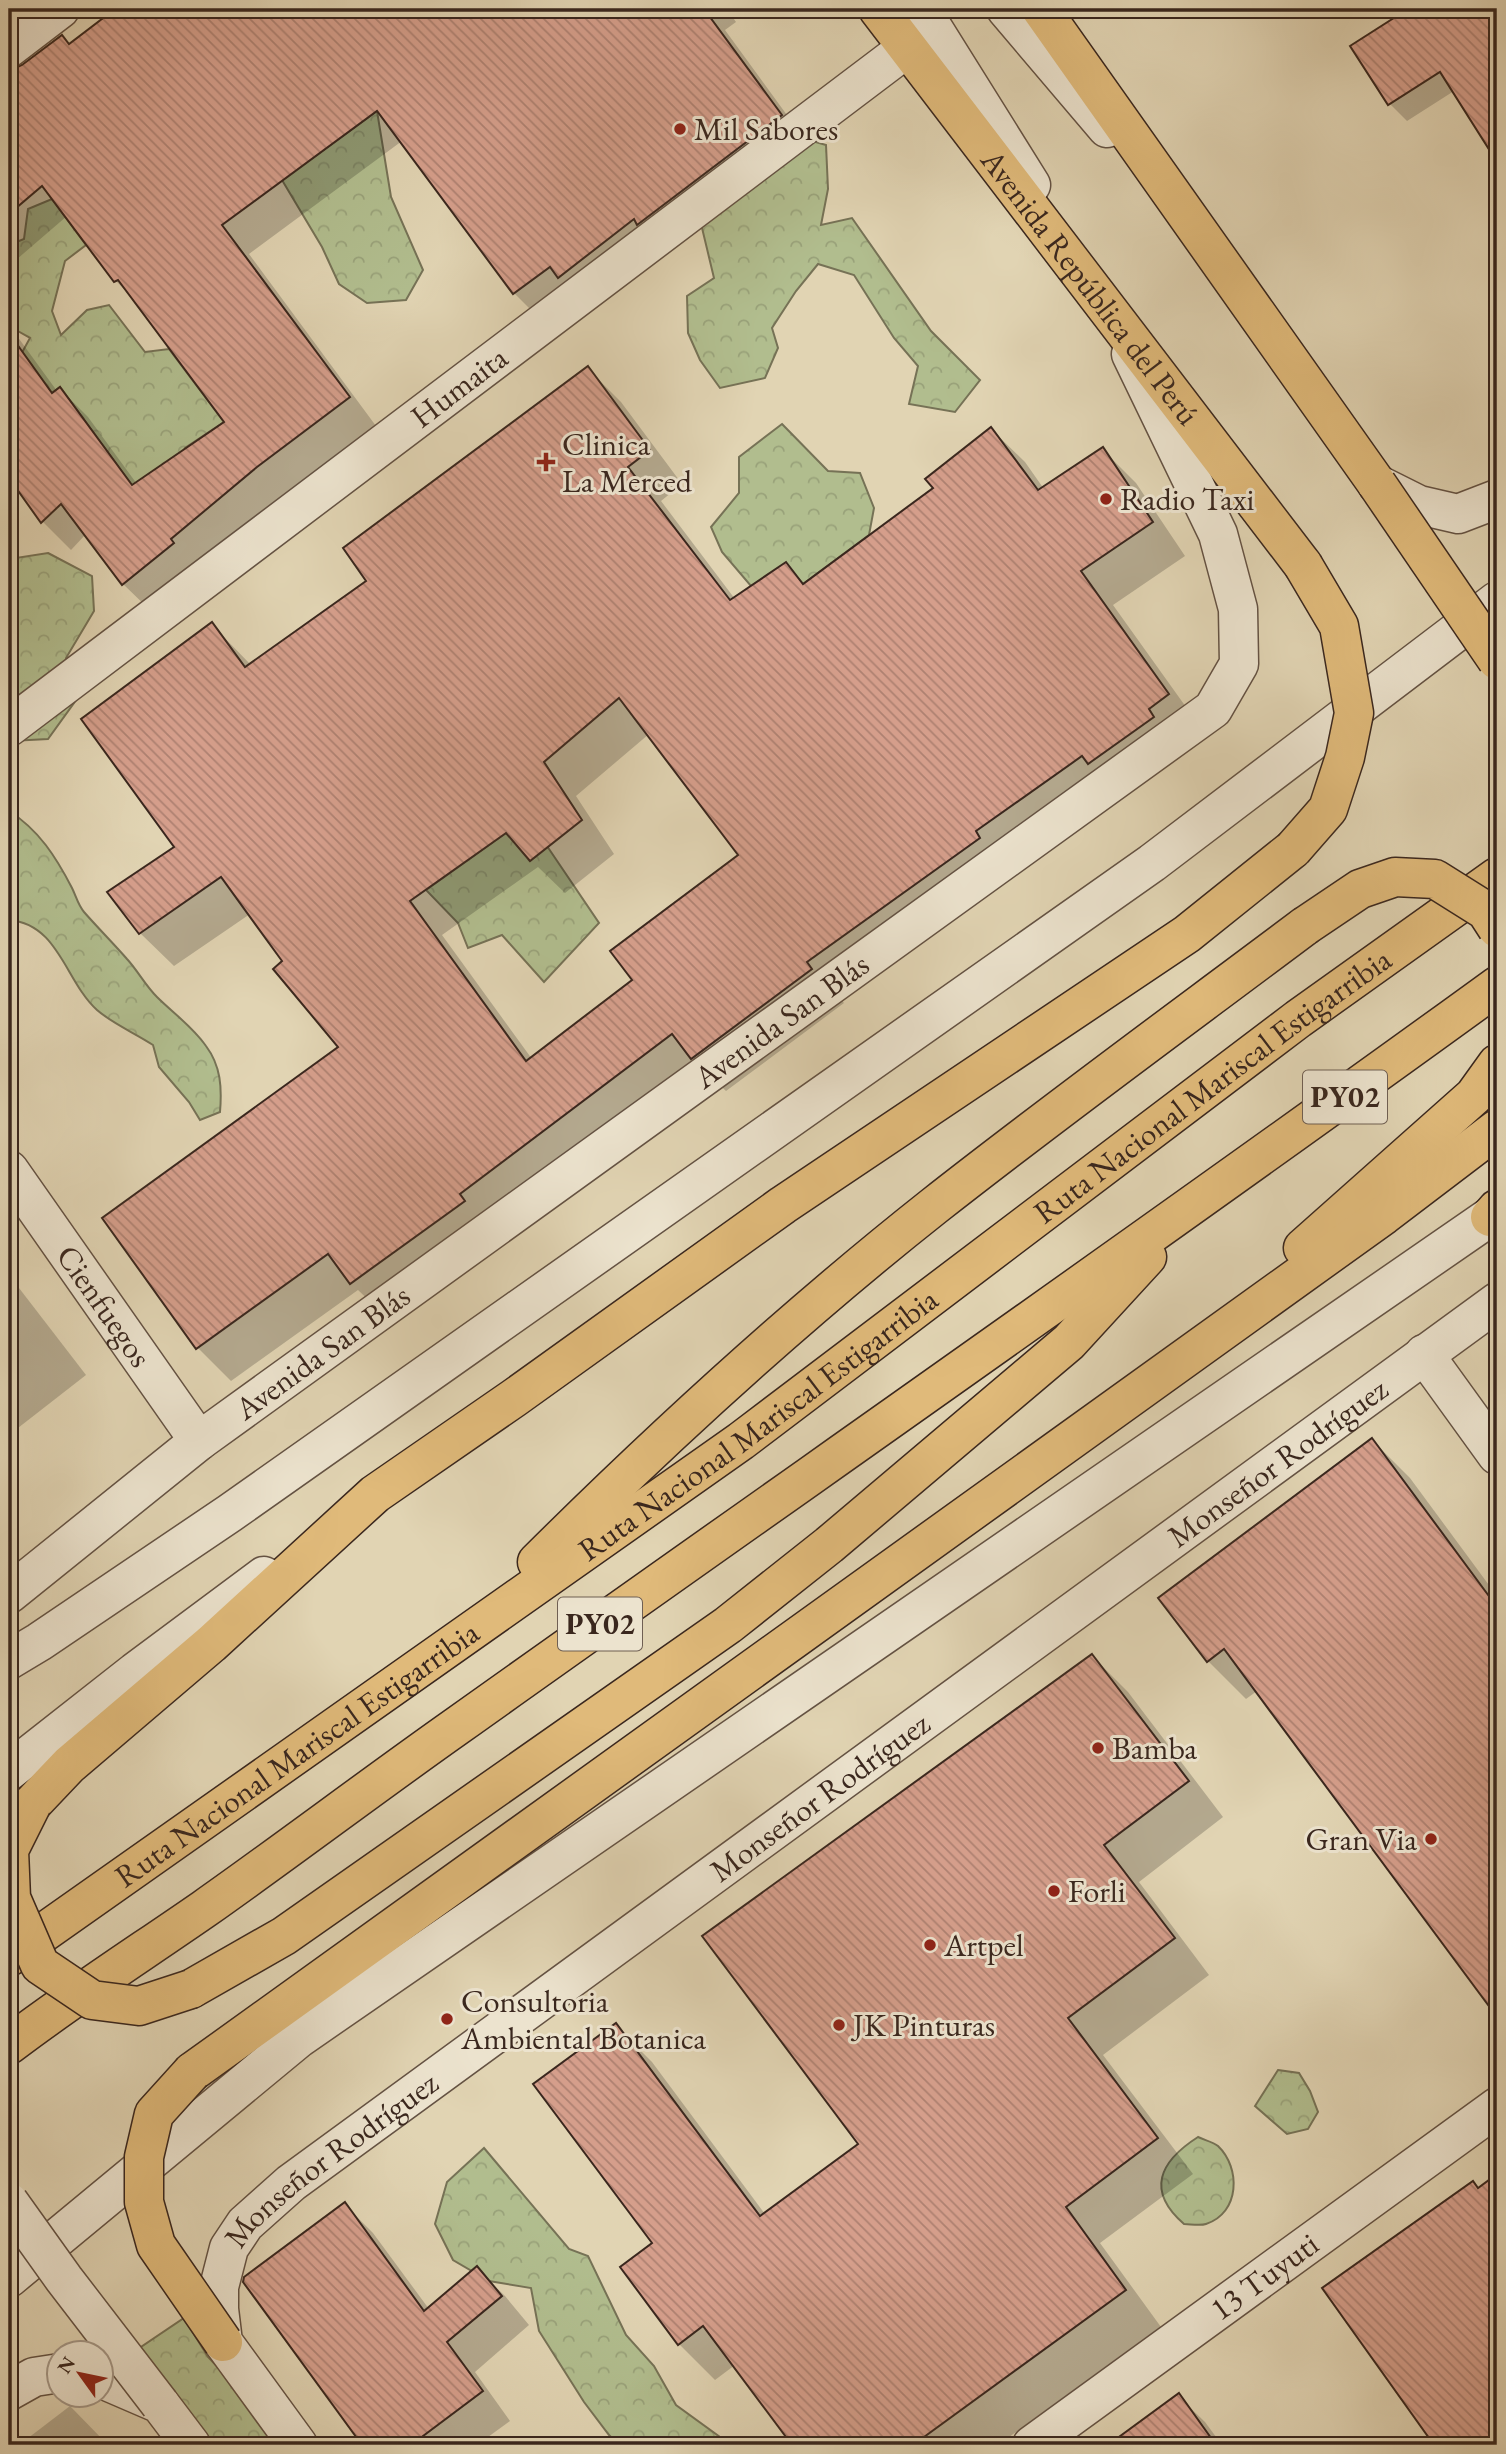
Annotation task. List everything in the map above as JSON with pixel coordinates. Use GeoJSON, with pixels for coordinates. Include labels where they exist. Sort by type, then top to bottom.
{"type":"FeatureCollection","features":[{"type":"Feature","properties":{"kind":"highway","name":"Avenida República del Perú"},"geometry":{"type":"LineString","coordinates":[[878,9],[1303,565],[1339,626],[1353,713],[1345,757],[1328,809],[1293,849],[1187,934],[783,1205],[376,1494],[211,1644],[69,1765],[32,1804],[9,1850],[12,1898],[40,1965],[92,2000],[139,2006],[191,1989],[284,1936],[728,1625],[830,1545],[1069,1342],[1193,1206]]}},
{"type":"Feature","properties":{"kind":"highway"},"geometry":{"type":"LineString","coordinates":[[1041,9],[1308,384],[1497,660]]}},
{"type":"Feature","properties":{"kind":"highway"},"geometry":{"type":"LineString","coordinates":[[461,1637],[626,1474],[757,1356],[840,1286],[934,1207],[1305,926],[1360,889],[1395,877],[1435,879],[1486,911],[1497,928]]}},
{"type":"Feature","properties":{"kind":"highway","name":"Ruta Nacional Mariscal Estigarribia"},"geometry":{"type":"LineString","coordinates":[[9,1957],[741,1441],[1298,1019],[1497,877]]}},
{"type":"Feature","properties":{"kind":"highway","name":"PY02"},"geometry":{"type":"LineString","coordinates":[[9,2045],[207,1907],[963,1366],[1193,1206],[1497,986]]}},
{"type":"Feature","properties":{"kind":"highway"},"geometry":{"type":"LineString","coordinates":[[1192,1352],[1322,1229],[1474,1096],[1497,1064]]}},
{"type":"Feature","properties":{"kind":"highway"},"geometry":{"type":"LineString","coordinates":[[223,2342],[156,2245],[144,2202],[144,2157],[154,2114],[192,2072],[1384,1215],[1497,1129]]}},
{"type":"Feature","properties":{"kind":"street"},"geometry":{"type":"LineString","coordinates":[[9,48],[60,9]]}},
{"type":"Feature","properties":{"kind":"street","name":"Avenida San Blás"},"geometry":{"type":"LineString","coordinates":[[9,1594],[200,1441],[1213,709],[1239,664],[1238,609],[1218,534],[1111,313],[920,9]]}},
{"type":"Feature","properties":{"kind":"street"},"geometry":{"type":"LineString","coordinates":[[1006,9],[1206,244]]}},
{"type":"Feature","properties":{"kind":"street","name":"Humaita"},"geometry":{"type":"LineString","coordinates":[[9,727],[907,48]]}},
{"type":"Feature","properties":{"kind":"street"},"geometry":{"type":"LineString","coordinates":[[1377,484],[1419,505],[1458,514],[1497,499]]}},
{"type":"Feature","properties":{"kind":"street"},"geometry":{"type":"LineString","coordinates":[[9,1675],[24,1651],[253,1497],[1152,863],[1497,601]]}},
{"type":"Feature","properties":{"kind":"street","name":"Cienfuegos"},"geometry":{"type":"LineString","coordinates":[[9,1170],[200,1441]]}},
{"type":"Feature","properties":{"kind":"street"},"geometry":{"type":"LineString","coordinates":[[9,2278],[299,2038],[1495,1213]]}},
{"type":"Feature","properties":{"kind":"street","name":"Monseñor Rodríguez"},"geometry":{"type":"LineString","coordinates":[[223,2342],[219,2287],[229,2248],[246,2224],[291,2183],[1497,1302]]}},
{"type":"Feature","properties":{"kind":"street"},"geometry":{"type":"LineString","coordinates":[[1424,1354],[1497,1455]]}},
{"type":"Feature","properties":{"kind":"street"},"geometry":{"type":"LineString","coordinates":[[9,1771],[135,1672],[376,1494]]}},
{"type":"Feature","properties":{"kind":"street","name":"13 Tuyuti"},"geometry":{"type":"LineString","coordinates":[[1032,2445],[1497,2107]]}},
{"type":"Feature","properties":{"kind":"street"},"geometry":{"type":"LineString","coordinates":[[9,2202],[64,2279],[191,2445]]}},
{"type":"Feature","properties":{"kind":"street"},"geometry":{"type":"LineString","coordinates":[[223,2342],[298,2445]]}},
{"type":"Feature","properties":{"kind":"street"},"geometry":{"type":"LineString","coordinates":[[9,2391],[34,2377],[46,2375]]}},
{"type":"Feature","properties":{"kind":"street"},"geometry":{"type":"LineString","coordinates":[[116,2385],[160,2404]]}},
{"type":"Feature","properties":{"kind":"green space"},"geometry":{"type":"Polygon","coordinates":[[[377,111],[391,197],[423,270],[406,300],[367,303],[339,284],[322,247],[282,180],[377,111]]]}},
{"type":"Feature","properties":{"kind":"green space"},"geometry":{"type":"Polygon","coordinates":[[[792,135],[826,145],[828,189],[821,225],[852,218],[931,331],[980,380],[955,412],[909,404],[918,366],[894,338],[854,275],[818,264],[796,291],[772,328],[778,348],[765,378],[720,388],[700,360],[688,333],[687,296],[714,278],[697,207],[792,135]]]}},
{"type":"Feature","properties":{"kind":"green space"},"geometry":{"type":"Polygon","coordinates":[[[52,199],[86,245],[65,261],[52,311],[61,335],[87,310],[109,305],[145,352],[169,349],[224,422],[185,448],[155,517],[60,387],[38,404],[9,390],[18,360],[30,338],[9,326],[9,245],[24,239],[28,209],[52,199]]]}},
{"type":"Feature","properties":{"kind":"green space"},"geometry":{"type":"Polygon","coordinates":[[[782,424],[828,471],[860,473],[874,508],[869,535],[803,584],[751,586],[722,552],[711,527],[739,493],[739,457],[782,424]]]}},
{"type":"Feature","properties":{"kind":"green space"},"geometry":{"type":"Polygon","coordinates":[[[48,553],[92,576],[94,611],[66,658],[79,696],[48,739],[11,741],[9,684],[15,676],[9,667],[9,559],[48,553]]]}},
{"type":"Feature","properties":{"kind":"green space"},"geometry":{"type":"Polygon","coordinates":[[[9,811],[20,818],[46,845],[84,912],[163,1003],[189,1026],[206,1046],[215,1061],[219,1078],[220,1112],[200,1120],[189,1102],[159,1067],[153,1045],[97,1010],[86,998],[60,956],[39,932],[26,924],[9,920],[9,811]]]}},
{"type":"Feature","properties":{"kind":"green space"},"geometry":{"type":"Polygon","coordinates":[[[506,833],[547,846],[599,923],[544,982],[502,935],[468,948],[458,923],[426,890],[506,833]]]}},
{"type":"Feature","properties":{"kind":"green space"},"geometry":{"type":"Polygon","coordinates":[[[1278,2070],[1299,2073],[1310,2091],[1318,2112],[1308,2129],[1287,2134],[1255,2106],[1278,2070]]]}},
{"type":"Feature","properties":{"kind":"green space"},"geometry":{"type":"Polygon","coordinates":[[[1198,2137],[1218,2146],[1231,2166],[1233,2177],[1231,2200],[1225,2210],[1204,2225],[1184,2224],[1172,2212],[1161,2189],[1166,2167],[1174,2156],[1198,2137]]]}},
{"type":"Feature","properties":{"kind":"green space"},"geometry":{"type":"Polygon","coordinates":[[[484,2148],[569,2249],[588,2256],[626,2335],[654,2366],[676,2405],[731,2445],[619,2445],[584,2402],[539,2331],[531,2288],[489,2281],[453,2260],[435,2224],[447,2182],[484,2148]]]}},
{"type":"Feature","properties":{"kind":"green space"},"geometry":{"type":"Polygon","coordinates":[[[184,2318],[208,2357],[279,2445],[205,2445],[135,2351],[184,2318]]]}},
{"type":"Feature","properties":{"kind":"building"},"geometry":{"type":"Polygon","coordinates":[[[115,9],[704,9],[782,115],[637,225],[634,219],[558,278],[550,267],[513,294],[377,111],[222,225],[350,397],[257,467],[171,539],[174,543],[122,585],[61,504],[41,523],[9,478],[9,333],[52,393],[60,387],[132,485],[224,422],[118,280],[114,282],[42,186],[9,214],[9,71],[22,65],[62,35],[69,44],[115,9]]]}},
{"type":"Feature","properties":{"kind":"building"},"geometry":{"type":"Polygon","coordinates":[[[1408,9],[1497,9],[1497,162],[1440,72],[1388,105],[1350,46],[1408,9]]]}},
{"type":"Feature","properties":{"kind":"building"},"geometry":{"type":"Polygon","coordinates":[[[588,366],[650,450],[628,467],[730,600],[786,562],[803,584],[933,488],[925,479],[991,427],[1038,490],[1103,447],[1153,522],[1081,571],[1169,694],[1149,709],[1154,717],[1088,764],[1082,756],[976,831],[980,838],[807,962],[812,969],[691,1059],[672,1034],[460,1194],[465,1201],[350,1284],[328,1254],[196,1349],[102,1218],[338,1047],[273,969],[282,961],[221,877],[139,934],[107,892],[174,847],[81,719],[212,622],[245,667],[366,581],[343,548],[588,366]],[[619,698],[544,762],[582,820],[530,861],[506,833],[410,901],[526,1061],[632,980],[610,951],[738,855],[619,698]]]}},
{"type":"Feature","properties":{"kind":"building","name":"Gran Via"},"geometry":{"type":"Polygon","coordinates":[[[1372,1438],[1497,1607],[1497,2017],[1224,1649],[1207,1662],[1158,1598],[1372,1438]]]}},
{"type":"Feature","properties":{"kind":"building"},"geometry":{"type":"Polygon","coordinates":[[[1092,1654],[1189,1781],[1104,1845],[1175,1938],[1068,2018],[1158,2138],[1066,2207],[1126,2290],[913,2445],[792,2445],[703,2326],[678,2345],[620,2267],[652,2243],[533,2084],[616,2023],[760,2216],[858,2144],[702,1936],[1092,1654]]]}},
{"type":"Feature","properties":{"kind":"building"},"geometry":{"type":"Polygon","coordinates":[[[1497,2174],[1497,2445],[1434,2445],[1322,2288],[1473,2181],[1478,2188],[1497,2174]]]}},
{"type":"Feature","properties":{"kind":"building"},"geometry":{"type":"Polygon","coordinates":[[[345,2202],[424,2311],[477,2266],[502,2296],[447,2342],[483,2391],[411,2445],[362,2445],[243,2282],[244,2277],[345,2202]]]}},
{"type":"Feature","properties":{"kind":"building"},"geometry":{"type":"Polygon","coordinates":[[[1179,2393],[1216,2445],[1108,2445],[1179,2393]]]}},
{"type":"Feature","properties":{"kind":"place","name":"Mil Sabores"},"geometry":{"type":"Point","coordinates":[680,129]}},
{"type":"Feature","properties":{"kind":"place","name":"Clinica La Merced"},"geometry":{"type":"Point","coordinates":[546,462]}},
{"type":"Feature","properties":{"kind":"place","name":"Radio Taxi"},"geometry":{"type":"Point","coordinates":[1106,499]}},
{"type":"Feature","properties":{"kind":"place","name":"Bamba"},"geometry":{"type":"Point","coordinates":[1098,1748]}},
{"type":"Feature","properties":{"kind":"place","name":"Gran Via"},"geometry":{"type":"Point","coordinates":[1431,1839]}},
{"type":"Feature","properties":{"kind":"place","name":"Forli"},"geometry":{"type":"Point","coordinates":[1054,1891]}},
{"type":"Feature","properties":{"kind":"place","name":"Artpel"},"geometry":{"type":"Point","coordinates":[930,1945]}},
{"type":"Feature","properties":{"kind":"place","name":"Consultoria Ambiental Botanica"},"geometry":{"type":"Point","coordinates":[447,2019]}},
{"type":"Feature","properties":{"kind":"place","name":"JK Pinturas"},"geometry":{"type":"Point","coordinates":[839,2025]}}]}
